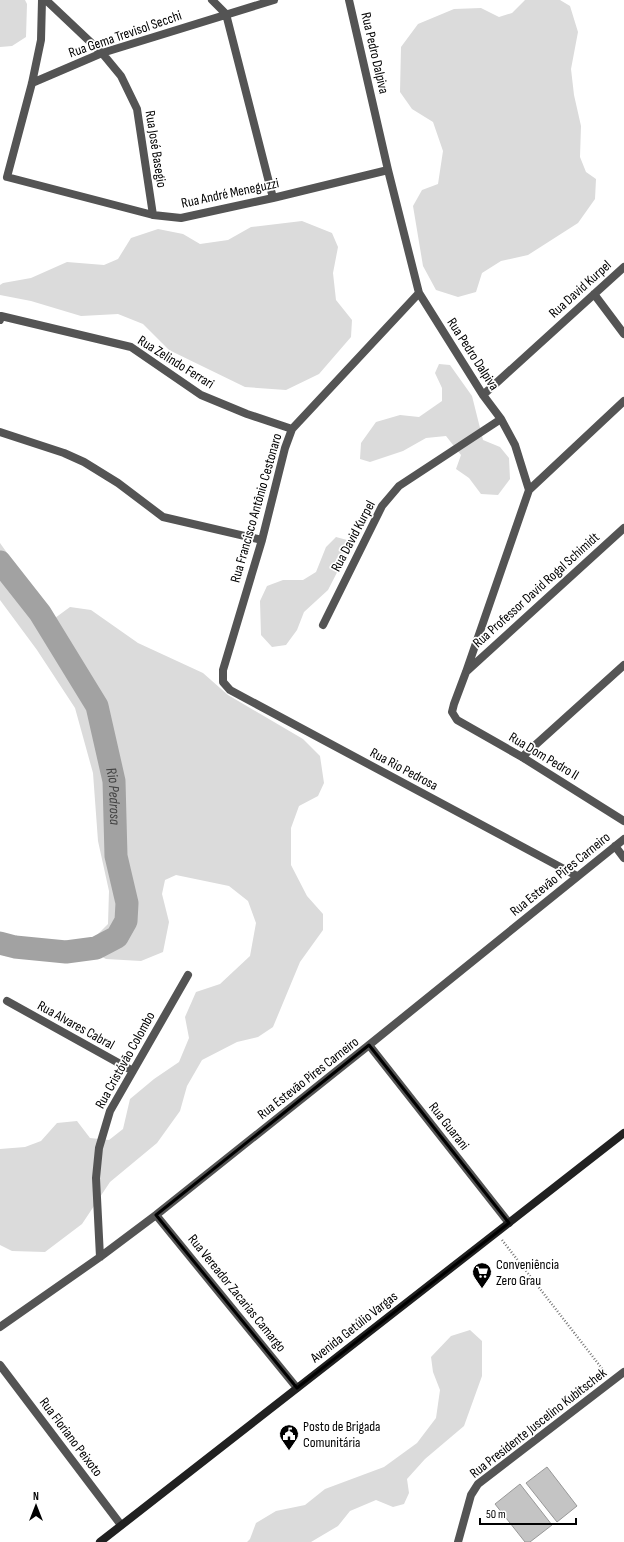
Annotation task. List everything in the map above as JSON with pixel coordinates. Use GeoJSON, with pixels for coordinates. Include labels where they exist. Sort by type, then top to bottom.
{"type":"FeatureCollection","features":[{"type":"Feature","properties":{"kind":"street"},"geometry":{"type":"LineString","coordinates":[[32,83],[41,40],[42,0]]}},
{"type":"Feature","properties":{"kind":"street","name":"Rua José Basegio"},"geometry":{"type":"LineString","coordinates":[[46,0],[102,53],[121,76],[137,109],[153,215]]}},
{"type":"Feature","properties":{"kind":"street"},"geometry":{"type":"LineString","coordinates":[[212,0],[226,14],[273,198]]}},
{"type":"Feature","properties":{"kind":"street","name":"Rua Gema Trevisol Secchi"},"geometry":{"type":"LineString","coordinates":[[32,83],[102,53],[274,0]]}},
{"type":"Feature","properties":{"kind":"street","name":"Rua Pedro Dalpiva"},"geometry":{"type":"LineString","coordinates":[[349,0],[388,170],[419,293],[483,395],[501,419],[515,444],[529,490]]}},
{"type":"Feature","properties":{"kind":"street","name":"Rua André Meneguzzi"},"geometry":{"type":"LineString","coordinates":[[32,83],[7,177],[153,215],[181,218],[273,198],[388,170]]}},
{"type":"Feature","properties":{"kind":"street","name":"Rua David Kurpel"},"geometry":{"type":"LineString","coordinates":[[483,395],[624,267]]}},
{"type":"Feature","properties":{"kind":"street","name":"Rua Francisco Antônio Cestonaro"},"geometry":{"type":"LineString","coordinates":[[223,682],[223,670],[262,540],[285,448],[292,429],[419,293]]}},
{"type":"Feature","properties":{"kind":"street"},"geometry":{"type":"LineString","coordinates":[[594,294],[624,334]]}},
{"type":"Feature","properties":{"kind":"street","name":"Rua Zelindo Ferrari"},"geometry":{"type":"LineString","coordinates":[[0,320],[1,316],[131,347],[201,395],[247,414],[292,429]]}},
{"type":"Feature","properties":{"kind":"street"},"geometry":{"type":"LineString","coordinates":[[466,672],[529,490],[624,401]]}},
{"type":"Feature","properties":{"kind":"street","name":"Rua David Kurpel"},"geometry":{"type":"LineString","coordinates":[[323,625],[382,506],[386,501],[400,486],[501,419]]}},
{"type":"Feature","properties":{"kind":"street"},"geometry":{"type":"LineString","coordinates":[[0,432],[64,453],[84,462],[118,483],[164,517],[262,540]]}},
{"type":"Feature","properties":{"kind":"street","name":"Rua Professor David Rogal Schimidt"},"geometry":{"type":"LineString","coordinates":[[466,672],[624,528]]}},
{"type":"Feature","properties":{"kind":"street"},"geometry":{"type":"LineString","coordinates":[[522,758],[624,664]]}},
{"type":"Feature","properties":{"kind":"street","name":"Rua Dom Pedro II"},"geometry":{"type":"LineString","coordinates":[[466,672],[452,712],[457,720],[624,821]]}},
{"type":"Feature","properties":{"kind":"street","name":"Rua Rio Pedrosa"},"geometry":{"type":"LineString","coordinates":[[223,682],[230,690],[577,876]]}},
{"type":"Feature","properties":{"kind":"street","name":"Rua Estevão Pires Carneiro"},"geometry":{"type":"LineString","coordinates":[[0,1327],[100,1258],[156,1215],[370,1045],[624,838]]}},
{"type":"Feature","properties":{"kind":"street"},"geometry":{"type":"LineString","coordinates":[[614,846],[624,858]]}},
{"type":"Feature","properties":{"kind":"street","name":"Rua Cristóvão Colombo"},"geometry":{"type":"LineString","coordinates":[[100,1258],[96,1178],[99,1148],[110,1111],[188,975]]}},
{"type":"Feature","properties":{"kind":"street","name":"Rua Alvares Cabral"},"geometry":{"type":"LineString","coordinates":[[7,1001],[133,1071]]}},
{"type":"Feature","properties":{"kind":"street","name":"Rua Guarani"},"geometry":{"type":"LineString","coordinates":[[370,1045],[509,1223]]}},
{"type":"Feature","properties":{"kind":"street","name":"Avenida Getúlio Vargas"},"geometry":{"type":"LineString","coordinates":[[100,1542],[624,1133]]}},
{"type":"Feature","properties":{"kind":"street","name":"Rua Vereador Zacarias Camargo"},"geometry":{"type":"LineString","coordinates":[[156,1215],[298,1388]]}},
{"type":"Feature","properties":{"kind":"street","name":"Rua Floriano Peixoto"},"geometry":{"type":"LineString","coordinates":[[0,1365],[122,1525]]}},
{"type":"Feature","properties":{"kind":"street","name":"Rua Presidente Juscelino Kubitschek"},"geometry":{"type":"LineString","coordinates":[[458,1542],[471,1495],[478,1484],[624,1372]]}},
{"type":"Feature","properties":{"kind":"path"},"geometry":{"type":"LineString","coordinates":[[496,1233],[612,1382]]}},
{"type":"Feature","properties":{"kind":"highlighted area"},"geometry":{"type":"Polygon","coordinates":[[[369,1045],[509,1223],[297,1388],[156,1215],[369,1045]]]}},
{"type":"Feature","properties":{"kind":"shaded area"},"geometry":{"type":"Polygon","coordinates":[[[0,0],[25,0],[27,4],[26,37],[12,46],[0,47],[0,0]]]}},
{"type":"Feature","properties":{"kind":"shaded area"},"geometry":{"type":"Polygon","coordinates":[[[525,0],[560,0],[570,6],[578,32],[571,69],[574,95],[581,126],[580,157],[586,172],[596,179],[595,199],[578,223],[528,255],[501,261],[482,273],[476,292],[458,297],[436,290],[423,266],[413,206],[422,190],[438,184],[443,151],[433,122],[412,109],[400,92],[401,47],[418,24],[454,9],[481,8],[499,17],[512,13],[525,0]]]}},
{"type":"Feature","properties":{"kind":"shaded area"},"geometry":{"type":"Polygon","coordinates":[[[302,221],[332,233],[338,247],[333,273],[336,300],[352,320],[351,337],[319,374],[286,390],[245,387],[169,350],[143,324],[118,314],[81,316],[31,301],[0,295],[0,285],[3,283],[31,278],[67,262],[104,265],[118,259],[131,238],[158,229],[183,234],[200,244],[228,240],[251,227],[302,221]]]}},
{"type":"Feature","properties":{"kind":"shaded area"},"geometry":{"type":"Polygon","coordinates":[[[439,364],[450,365],[472,396],[483,440],[500,447],[509,458],[510,479],[498,495],[481,494],[469,478],[456,469],[461,455],[446,436],[426,438],[403,451],[370,462],[360,459],[361,443],[376,422],[400,415],[419,417],[442,401],[442,388],[435,373],[439,364]]]}},
{"type":"Feature","properties":{"kind":"shaded area"},"geometry":{"type":"Polygon","coordinates":[[[336,537],[347,540],[349,549],[328,590],[304,612],[297,630],[286,645],[272,647],[261,635],[260,601],[267,586],[283,580],[303,580],[316,572],[326,547],[336,537]]]}},
{"type":"Feature","properties":{"kind":"shaded area"},"geometry":{"type":"Polygon","coordinates":[[[0,543],[32,588],[46,615],[55,618],[70,607],[91,610],[138,643],[203,673],[228,695],[303,739],[320,756],[324,783],[318,796],[299,806],[291,828],[291,865],[307,896],[323,914],[323,930],[300,962],[273,1027],[258,1037],[237,1042],[202,1060],[187,1086],[180,1111],[157,1143],[110,1182],[82,1224],[45,1252],[12,1251],[0,1245],[0,1149],[25,1147],[41,1141],[57,1123],[77,1121],[90,1138],[109,1140],[123,1129],[130,1099],[154,1079],[179,1062],[189,1038],[185,1017],[196,992],[220,984],[250,956],[256,923],[248,901],[229,886],[176,875],[165,880],[162,894],[169,922],[163,952],[141,961],[106,959],[93,952],[92,940],[108,924],[109,891],[98,841],[93,773],[75,708],[37,650],[0,600],[0,543]]]}},
{"type":"Feature","properties":{"kind":"shaded area"},"geometry":{"type":"Polygon","coordinates":[[[470,1330],[482,1341],[482,1376],[464,1426],[425,1459],[407,1479],[409,1493],[404,1504],[393,1507],[376,1500],[350,1511],[338,1526],[311,1542],[247,1542],[250,1539],[256,1523],[276,1511],[305,1505],[325,1489],[384,1467],[417,1443],[436,1418],[440,1390],[433,1372],[431,1357],[451,1336],[470,1330]]]}},
{"type":"Feature","properties":{"kind":"building"},"geometry":{"type":"Polygon","coordinates":[[[547,1467],[577,1506],[557,1522],[526,1483],[547,1467]]]}},
{"type":"Feature","properties":{"kind":"building"},"geometry":{"type":"Polygon","coordinates":[[[520,1484],[552,1525],[530,1542],[525,1542],[495,1504],[520,1484]]]}},
{"type":"Feature","properties":{"kind":"waterway","name":"Rio Pedrosa"},"geometry":{"type":"LineString","coordinates":[[0,562],[40,613],[97,706],[114,781],[116,856],[127,903],[126,921],[117,937],[96,948],[66,952],[15,947],[0,943]]}},
{"type":"Feature","properties":{"kind":"place","name":"Conveniência Zero Grau"},"geometry":{"type":"Point","coordinates":[482,1289]}},
{"type":"Feature","properties":{"kind":"place","name":"Posto de Brigada Comunitária"},"geometry":{"type":"Point","coordinates":[289,1451]}}]}
